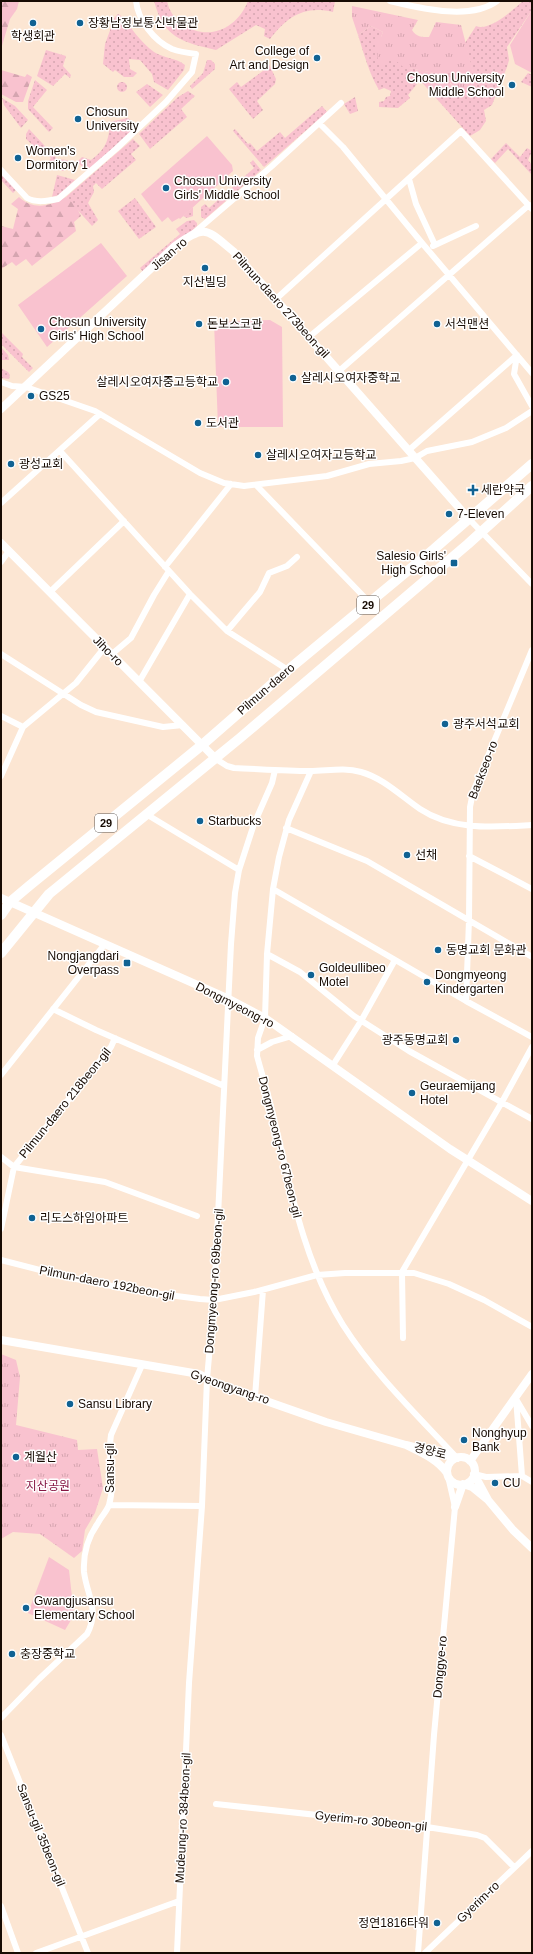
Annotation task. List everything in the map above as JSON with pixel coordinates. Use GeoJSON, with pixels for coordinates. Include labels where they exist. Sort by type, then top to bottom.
{"type":"FeatureCollection","features":[{"type":"Feature","properties":{"kind":"main road","name":"Pilmun-daero"},"geometry":{"type":"LineString","coordinates":[[1,915],[6,900],[202,745],[288,670],[370,603],[532,464]]}},
{"type":"Feature","properties":{"kind":"main road","name":"Pilmun-daero"},"geometry":{"type":"LineString","coordinates":[[1,953],[49,894],[146,814],[216,759],[532,486]]}},
{"type":"Feature","properties":{"kind":"street"},"geometry":{"type":"LineString","coordinates":[[1,170],[27,198],[32,200],[48,201],[58,199],[116,149],[161,107],[192,72],[196,54],[181,52],[170,48],[162,42],[142,21],[136,1]]}},
{"type":"Feature","properties":{"kind":"street"},"geometry":{"type":"LineString","coordinates":[[390,1],[457,12],[474,11],[492,5],[496,1]]}},
{"type":"Feature","properties":{"kind":"street","name":"Jisan-ro"},"geometry":{"type":"LineString","coordinates":[[1,409],[175,246],[195,232],[341,103]]}},
{"type":"Feature","properties":{"kind":"street"},"geometry":{"type":"LineString","coordinates":[[319,123],[343,147],[532,373]]}},
{"type":"Feature","properties":{"kind":"street"},"geometry":{"type":"LineString","coordinates":[[276,299],[462,131],[530,207],[339,371]]}},
{"type":"Feature","properties":{"kind":"street"},"geometry":{"type":"LineString","coordinates":[[409,179],[416,204],[435,245]]}},
{"type":"Feature","properties":{"kind":"street"},"geometry":{"type":"LineString","coordinates":[[426,248],[476,226]]}},
{"type":"Feature","properties":{"kind":"street","name":"Pilmun-daero 273beon-gil"},"geometry":{"type":"LineString","coordinates":[[195,232],[210,232],[233,251],[469,518]]}},
{"type":"Feature","properties":{"kind":"street"},"geometry":{"type":"LineString","coordinates":[[309,337],[422,243]]}},
{"type":"Feature","properties":{"kind":"street"},"geometry":{"type":"LineString","coordinates":[[517,355],[514,374],[532,406]]}},
{"type":"Feature","properties":{"kind":"street"},"geometry":{"type":"LineString","coordinates":[[409,450],[517,355]]}},
{"type":"Feature","properties":{"kind":"street"},"geometry":{"type":"LineString","coordinates":[[1,382],[12,386],[26,387],[100,414],[200,473],[231,484],[257,486],[327,476],[369,464],[415,458],[428,452],[472,442],[506,428],[532,411]]}},
{"type":"Feature","properties":{"kind":"street"},"geometry":{"type":"LineString","coordinates":[[1,503],[100,414]]}},
{"type":"Feature","properties":{"kind":"street"},"geometry":{"type":"LineString","coordinates":[[60,451],[190,594],[227,631],[288,670]]}},
{"type":"Feature","properties":{"kind":"street"},"geometry":{"type":"LineString","coordinates":[[112,654],[131,638],[167,569],[231,484]]}},
{"type":"Feature","properties":{"kind":"street"},"geometry":{"type":"LineString","coordinates":[[257,486],[370,603]]}},
{"type":"Feature","properties":{"kind":"street"},"geometry":{"type":"LineString","coordinates":[[469,518],[532,584]]}},
{"type":"Feature","properties":{"kind":"street"},"geometry":{"type":"LineString","coordinates":[[50,592],[124,521]]}},
{"type":"Feature","properties":{"kind":"street","name":"Jiho-ro"},"geometry":{"type":"LineString","coordinates":[[1,543],[216,759]]}},
{"type":"Feature","properties":{"kind":"street"},"geometry":{"type":"LineString","coordinates":[[1,562],[9,551]]}},
{"type":"Feature","properties":{"kind":"street"},"geometry":{"type":"LineString","coordinates":[[227,631],[260,592],[269,573],[287,566],[296,557]]}},
{"type":"Feature","properties":{"kind":"street"},"geometry":{"type":"LineString","coordinates":[[139,682],[190,594]]}},
{"type":"Feature","properties":{"kind":"street"},"geometry":{"type":"LineString","coordinates":[[1,776],[23,727],[76,684],[105,648]]}},
{"type":"Feature","properties":{"kind":"street","name":"Baekseo-ro"},"geometry":{"type":"LineString","coordinates":[[466,1001],[469,920],[470,807],[473,792],[532,650]]}},
{"type":"Feature","properties":{"kind":"street"},"geometry":{"type":"LineString","coordinates":[[1,654],[81,705],[96,712],[163,727],[183,725]]}},
{"type":"Feature","properties":{"kind":"street"},"geometry":{"type":"LineString","coordinates":[[1,716],[23,727]]}},
{"type":"Feature","properties":{"kind":"street"},"geometry":{"type":"LineString","coordinates":[[216,759],[227,766],[234,768],[311,771],[349,769],[363,772],[380,780],[429,814],[444,820],[469,826],[494,827],[532,824]]}},
{"type":"Feature","properties":{"kind":"street","name":"Dongmyeong-ro 69beon-gil"},"geometry":{"type":"LineString","coordinates":[[189,1683],[202,1506],[207,1379],[214,1300],[232,937],[239,870],[254,824],[272,783],[275,770]]}},
{"type":"Feature","properties":{"kind":"street","name":"Dongmyeong-ro 67beon-gil"},"geometry":{"type":"LineString","coordinates":[[311,771],[286,828],[273,889],[267,954],[265,1018],[258,1038],[257,1050],[303,1236],[317,1275],[343,1325],[373,1368],[416,1416],[457,1458]]}},
{"type":"Feature","properties":{"kind":"street"},"geometry":{"type":"LineString","coordinates":[[146,814],[239,870]]}},
{"type":"Feature","properties":{"kind":"street"},"geometry":{"type":"LineString","coordinates":[[286,828],[367,861],[532,957]]}},
{"type":"Feature","properties":{"kind":"street"},"geometry":{"type":"LineString","coordinates":[[469,856],[532,889]]}},
{"type":"Feature","properties":{"kind":"street"},"geometry":{"type":"LineString","coordinates":[[273,889],[466,1001],[532,1037]]}},
{"type":"Feature","properties":{"kind":"street","name":"Dongmyeong-ro"},"geometry":{"type":"LineString","coordinates":[[6,900],[34,914],[229,999],[265,1018],[407,1119],[468,1160],[532,1200]]}},
{"type":"Feature","properties":{"kind":"street"},"geometry":{"type":"LineString","coordinates":[[1,1075],[104,945]]}},
{"type":"Feature","properties":{"kind":"street"},"geometry":{"type":"LineString","coordinates":[[267,954],[300,972],[361,1021],[409,1051],[532,1119]]}},
{"type":"Feature","properties":{"kind":"street"},"geometry":{"type":"LineString","coordinates":[[333,1065],[361,1021],[395,960]]}},
{"type":"Feature","properties":{"kind":"street","name":"Pilmun-daero 218beon-gil"},"geometry":{"type":"LineString","coordinates":[[53,1009],[224,1086]]}},
{"type":"Feature","properties":{"kind":"street"},"geometry":{"type":"LineString","coordinates":[[257,1050],[272,1042],[292,1036]]}},
{"type":"Feature","properties":{"kind":"street","name":"Pilmun-daero 218beon-gil"},"geometry":{"type":"LineString","coordinates":[[14,1167],[111,1047],[115,1038]]}},
{"type":"Feature","properties":{"kind":"street"},"geometry":{"type":"LineString","coordinates":[[403,1338],[402,1272],[502,1102],[532,1047]]}},
{"type":"Feature","properties":{"kind":"street"},"geometry":{"type":"LineString","coordinates":[[1,1157],[14,1167],[105,1182],[197,1216]]}},
{"type":"Feature","properties":{"kind":"street"},"geometry":{"type":"LineString","coordinates":[[1,1229],[14,1167]]}},
{"type":"Feature","properties":{"kind":"street","name":"Pilmun-daero 192beon-gil"},"geometry":{"type":"LineString","coordinates":[[1,1260],[71,1278],[137,1291],[184,1298],[214,1300],[263,1290]]}},
{"type":"Feature","properties":{"kind":"street"},"geometry":{"type":"LineString","coordinates":[[255,1397],[263,1290],[317,1275],[402,1272],[423,1275],[449,1284],[484,1300],[532,1327]]}},
{"type":"Feature","properties":{"kind":"street","name":"Gyeongyang-ro"},"geometry":{"type":"LineString","coordinates":[[1,1340],[199,1374],[207,1379],[326,1422],[406,1445]]}},
{"type":"Feature","properties":{"kind":"street","name":"Sansu-gil"},"geometry":{"type":"LineString","coordinates":[[1,1718],[86,1634],[90,1627],[93,1614],[84,1573],[85,1555],[93,1531],[109,1505],[111,1484],[109,1446],[111,1435],[142,1365]]}},
{"type":"Feature","properties":{"kind":"street"},"geometry":{"type":"LineString","coordinates":[[455,1507],[464,1484],[471,1481],[474,1474],[474,1465],[470,1461],[531,1377]]}},
{"type":"Feature","properties":{"kind":"street"},"geometry":{"type":"LineString","coordinates":[[516,1398],[532,1426]]}},
{"type":"Feature","properties":{"kind":"street"},"geometry":{"type":"LineString","coordinates":[[516,1398],[522,1476]]}},
{"type":"Feature","properties":{"kind":"street","name":"경양로"},"geometry":{"type":"LineString","coordinates":[[406,1445],[457,1458]]}},
{"type":"Feature","properties":{"kind":"street","name":"경양로"},"geometry":{"type":"LineString","coordinates":[[406,1445],[431,1457],[456,1484],[464,1484],[472,1487],[488,1500]]}},
{"type":"Feature","properties":{"kind":"street","name":"경양로"},"geometry":{"type":"LineString","coordinates":[[448,1475],[450,1462],[457,1458],[464,1457],[470,1461]]}},
{"type":"Feature","properties":{"kind":"street"},"geometry":{"type":"LineString","coordinates":[[474,1474],[486,1477],[522,1476],[532,1482]]}},
{"type":"Feature","properties":{"kind":"street"},"geometry":{"type":"LineString","coordinates":[[474,1474],[488,1500],[532,1548]]}},
{"type":"Feature","properties":{"kind":"street","name":"Donggye-ro"},"geometry":{"type":"LineString","coordinates":[[418,1953],[427,1827],[455,1507],[448,1475]]}},
{"type":"Feature","properties":{"kind":"street","name":"Sansu-gil"},"geometry":{"type":"LineString","coordinates":[[109,1505],[202,1506]]}},
{"type":"Feature","properties":{"kind":"street","name":"Mudeung-ro 384beon-gil"},"geometry":{"type":"LineString","coordinates":[[177,1953],[189,1683]]}},
{"type":"Feature","properties":{"kind":"street","name":"Sansu-gil 35beon-gil"},"geometry":{"type":"LineString","coordinates":[[1,1735],[88,1953]]}},
{"type":"Feature","properties":{"kind":"street","name":"Gyerim-ro 30beon-gil"},"geometry":{"type":"LineString","coordinates":[[216,1804],[427,1827],[480,1836],[484,1838],[514,1867]]}},
{"type":"Feature","properties":{"kind":"street","name":"Gyerim-ro"},"geometry":{"type":"LineString","coordinates":[[425,1953],[532,1851]]}},
{"type":"Feature","properties":{"kind":"street"},"geometry":{"type":"LineString","coordinates":[[36,1953],[179,1901]]}},
{"type":"Feature","properties":{"kind":"street"},"geometry":{"type":"LineString","coordinates":[[1,1906],[18,1953]]}},
{"type":"Feature","properties":{"kind":"green space"},"geometry":{"type":"Polygon","coordinates":[[[1,1],[19,1],[17,9],[10,19],[1,49],[1,1]]]}},
{"type":"Feature","properties":{"kind":"green space"},"geometry":{"type":"Polygon","coordinates":[[[154,1],[167,1],[174,17],[182,24],[202,32],[211,32],[221,30],[237,19],[248,1],[335,1],[333,12],[313,10],[297,15],[276,31],[270,39],[264,36],[265,29],[256,25],[216,50],[184,41],[169,31],[158,13],[154,1]]]}},
{"type":"Feature","properties":{"kind":"green space"},"geometry":{"type":"Polygon","coordinates":[[[523,1],[532,1],[532,10],[507,47],[509,60],[507,67],[492,105],[484,110],[486,121],[480,130],[470,136],[417,77],[414,80],[417,84],[408,95],[410,98],[398,108],[379,107],[379,102],[384,101],[386,97],[390,96],[391,91],[384,88],[379,90],[375,84],[358,35],[371,26],[383,32],[381,37],[394,58],[409,68],[445,75],[457,92],[465,94],[471,93],[478,91],[465,43],[476,26],[488,26],[494,23],[508,14],[523,1]]]}},
{"type":"Feature","properties":{"kind":"green space"},"geometry":{"type":"Polygon","coordinates":[[[352,6],[418,20],[412,30],[415,34],[422,37],[429,37],[436,22],[461,25],[478,91],[468,96],[457,92],[445,75],[403,67],[394,59],[379,65],[375,43],[381,37],[383,32],[371,26],[358,35],[352,17],[352,6]]]}},
{"type":"Feature","properties":{"kind":"green space"},"geometry":{"type":"Polygon","coordinates":[[[532,10],[532,73],[515,64],[510,45],[532,10]]]}},
{"type":"Feature","properties":{"kind":"green space"},"geometry":{"type":"Polygon","coordinates":[[[118,14],[136,35],[154,52],[185,65],[184,70],[168,90],[154,82],[152,74],[140,60],[129,59],[130,69],[137,73],[133,77],[124,77],[115,70],[113,72],[103,64],[105,44],[115,17],[118,14]]]}},
{"type":"Feature","properties":{"kind":"green space"},"geometry":{"type":"Polygon","coordinates":[[[46,50],[66,56],[63,66],[71,75],[70,78],[65,74],[53,86],[37,76],[46,50]]]}},
{"type":"Feature","properties":{"kind":"green space"},"geometry":{"type":"Polygon","coordinates":[[[207,60],[211,60],[215,64],[215,69],[192,89],[190,86],[203,73],[207,60]]]}},
{"type":"Feature","properties":{"kind":"green space"},"geometry":{"type":"Polygon","coordinates":[[[267,60],[276,79],[275,84],[257,101],[263,110],[253,119],[229,89],[237,82],[241,87],[267,68],[264,63],[267,60]]]}},
{"type":"Feature","properties":{"kind":"green space"},"geometry":{"type":"Polygon","coordinates":[[[1,70],[25,77],[27,74],[32,77],[23,102],[16,102],[1,94],[1,70]]]}},
{"type":"Feature","properties":{"kind":"green space"},"geometry":{"type":"Polygon","coordinates":[[[528,73],[532,75],[532,87],[521,82],[528,73]]]}},
{"type":"Feature","properties":{"kind":"green space"},"geometry":{"type":"Polygon","coordinates":[[[35,80],[47,90],[33,107],[53,128],[49,132],[28,109],[28,101],[35,80]]]}},
{"type":"Feature","properties":{"kind":"green space"},"geometry":{"type":"Polygon","coordinates":[[[120,82],[124,82],[127,87],[124,92],[120,92],[117,89],[117,85],[120,82]]]}},
{"type":"Feature","properties":{"kind":"green space"},"geometry":{"type":"Polygon","coordinates":[[[147,84],[163,95],[150,107],[136,92],[147,84]]]}},
{"type":"Feature","properties":{"kind":"green space"},"geometry":{"type":"Polygon","coordinates":[[[188,91],[195,96],[181,109],[187,117],[150,149],[139,134],[178,97],[188,91]]]}},
{"type":"Feature","properties":{"kind":"green space"},"geometry":{"type":"Polygon","coordinates":[[[355,97],[358,111],[350,114],[344,104],[355,97]]]}},
{"type":"Feature","properties":{"kind":"green space"},"geometry":{"type":"Polygon","coordinates":[[[2,98],[15,106],[28,120],[21,128],[4,105],[2,98]]]}},
{"type":"Feature","properties":{"kind":"green space"},"geometry":{"type":"Polygon","coordinates":[[[322,106],[327,112],[264,167],[233,131],[235,129],[248,144],[250,143],[257,151],[280,132],[285,138],[322,106]]]}},
{"type":"Feature","properties":{"kind":"green space"},"geometry":{"type":"Polygon","coordinates":[[[128,118],[136,125],[135,128],[91,168],[84,168],[77,162],[82,157],[91,160],[100,152],[108,139],[110,122],[128,118]]]}},
{"type":"Feature","properties":{"kind":"green space"},"geometry":{"type":"Polygon","coordinates":[[[29,129],[57,159],[67,160],[71,164],[70,167],[63,171],[49,165],[48,162],[51,158],[43,151],[41,153],[26,139],[26,134],[29,129]]]}},
{"type":"Feature","properties":{"kind":"green space"},"geometry":{"type":"Polygon","coordinates":[[[207,136],[232,165],[233,171],[180,219],[179,218],[172,222],[168,217],[162,222],[141,194],[207,136]]]}},
{"type":"Feature","properties":{"kind":"green space"},"geometry":{"type":"Polygon","coordinates":[[[133,139],[140,146],[131,154],[136,160],[102,189],[96,183],[93,186],[94,192],[88,203],[98,220],[92,226],[66,197],[133,139]]]}},
{"type":"Feature","properties":{"kind":"green space"},"geometry":{"type":"Polygon","coordinates":[[[506,143],[520,157],[527,148],[532,151],[528,160],[532,165],[532,175],[508,149],[495,163],[491,159],[506,143]]]}},
{"type":"Feature","properties":{"kind":"green space"},"geometry":{"type":"Polygon","coordinates":[[[253,160],[261,170],[205,219],[201,217],[201,207],[205,204],[209,208],[254,168],[250,163],[253,160]]]}},
{"type":"Feature","properties":{"kind":"green space"},"geometry":{"type":"Polygon","coordinates":[[[1,174],[16,190],[13,193],[1,180],[1,174]]]}},
{"type":"Feature","properties":{"kind":"green space"},"geometry":{"type":"Polygon","coordinates":[[[57,175],[75,180],[59,195],[52,197],[57,175]]]}},
{"type":"Feature","properties":{"kind":"green space"},"geometry":{"type":"Polygon","coordinates":[[[19,197],[30,204],[42,206],[54,203],[66,197],[76,206],[81,216],[74,222],[76,231],[32,266],[26,259],[16,266],[12,262],[1,269],[1,226],[13,229],[18,209],[11,204],[19,197]]]}},
{"type":"Feature","properties":{"kind":"green space"},"geometry":{"type":"Polygon","coordinates":[[[135,198],[156,227],[139,239],[118,211],[135,198]]]}},
{"type":"Feature","properties":{"kind":"green space"},"geometry":{"type":"Polygon","coordinates":[[[193,207],[193,216],[187,218],[183,216],[193,207]]]}},
{"type":"Feature","properties":{"kind":"green space"},"geometry":{"type":"Polygon","coordinates":[[[194,220],[197,223],[197,226],[144,273],[140,268],[180,234],[176,229],[187,221],[194,220]]]}},
{"type":"Feature","properties":{"kind":"green space"},"geometry":{"type":"Polygon","coordinates":[[[101,243],[127,276],[47,347],[18,305],[101,243]]]}},
{"type":"Feature","properties":{"kind":"green space"},"geometry":{"type":"Polygon","coordinates":[[[270,320],[282,327],[283,427],[218,427],[214,322],[270,320]]]}},
{"type":"Feature","properties":{"kind":"green space"},"geometry":{"type":"Polygon","coordinates":[[[1,332],[23,354],[22,357],[33,368],[29,372],[1,344],[1,332]]]}},
{"type":"Feature","properties":{"kind":"green space"},"geometry":{"type":"Polygon","coordinates":[[[1,347],[8,355],[9,360],[1,360],[1,347]]]}},
{"type":"Feature","properties":{"kind":"green space"},"geometry":{"type":"Polygon","coordinates":[[[1,368],[8,372],[10,375],[9,379],[1,378],[1,368]]]}},
{"type":"Feature","properties":{"kind":"green space","name":"지산공원"},"geometry":{"type":"Polygon","coordinates":[[[1,1354],[16,1360],[20,1377],[16,1425],[77,1440],[78,1450],[97,1449],[103,1488],[95,1513],[85,1530],[82,1551],[74,1558],[40,1534],[13,1532],[1,1539],[1,1354]]]}},
{"type":"Feature","properties":{"kind":"green space"},"geometry":{"type":"Polygon","coordinates":[[[49,1557],[69,1570],[74,1615],[65,1630],[28,1613],[49,1557]]]}},
{"type":"Feature","properties":{"kind":"place","name":"학생회관"},"geometry":{"type":"Point","coordinates":[33,23]}},
{"type":"Feature","properties":{"kind":"place","name":"장황남정보통신박물관"},"geometry":{"type":"Point","coordinates":[80,23]}},
{"type":"Feature","properties":{"kind":"place","name":"College of Art and Design"},"geometry":{"type":"Point","coordinates":[317,58]}},
{"type":"Feature","properties":{"kind":"place","name":"Chosun University Middle School"},"geometry":{"type":"Point","coordinates":[512,85]}},
{"type":"Feature","properties":{"kind":"place","name":"Chosun University"},"geometry":{"type":"Point","coordinates":[78,119]}},
{"type":"Feature","properties":{"kind":"place","name":"Women's Dormitory 1"},"geometry":{"type":"Point","coordinates":[18,158]}},
{"type":"Feature","properties":{"kind":"place","name":"Chosun University Girls' Middle School"},"geometry":{"type":"Point","coordinates":[166,188]}},
{"type":"Feature","properties":{"kind":"place","name":"지산빌딩"},"geometry":{"type":"Point","coordinates":[205,268]}},
{"type":"Feature","properties":{"kind":"place","name":"돈보스코관"},"geometry":{"type":"Point","coordinates":[199,324]}},
{"type":"Feature","properties":{"kind":"place","name":"서석맨션"},"geometry":{"type":"Point","coordinates":[437,324]}},
{"type":"Feature","properties":{"kind":"place","name":"Chosun University Girls' High School"},"geometry":{"type":"Point","coordinates":[41,329]}},
{"type":"Feature","properties":{"kind":"place","name":"살레시오여자중학교"},"geometry":{"type":"Point","coordinates":[293,378]}},
{"type":"Feature","properties":{"kind":"place","name":"살레시오여자중고등학교"},"geometry":{"type":"Point","coordinates":[226,382]}},
{"type":"Feature","properties":{"kind":"place","name":"GS25"},"geometry":{"type":"Point","coordinates":[31,396]}},
{"type":"Feature","properties":{"kind":"place","name":"도서관"},"geometry":{"type":"Point","coordinates":[198,423]}},
{"type":"Feature","properties":{"kind":"place","name":"살레시오여자고등학교"},"geometry":{"type":"Point","coordinates":[258,455]}},
{"type":"Feature","properties":{"kind":"place","name":"광성교회"},"geometry":{"type":"Point","coordinates":[11,464]}},
{"type":"Feature","properties":{"kind":"place","name":"세란약국"},"geometry":{"type":"Point","coordinates":[473,490]}},
{"type":"Feature","properties":{"kind":"place","name":"7-Eleven"},"geometry":{"type":"Point","coordinates":[449,514]}},
{"type":"Feature","properties":{"kind":"place","name":"Salesio Girls' High School"},"geometry":{"type":"Point","coordinates":[454,563]}},
{"type":"Feature","properties":{"kind":"place","name":"광주서석교회"},"geometry":{"type":"Point","coordinates":[445,724]}},
{"type":"Feature","properties":{"kind":"place","name":"Starbucks"},"geometry":{"type":"Point","coordinates":[200,821]}},
{"type":"Feature","properties":{"kind":"place","name":"선채"},"geometry":{"type":"Point","coordinates":[407,855]}},
{"type":"Feature","properties":{"kind":"place","name":"동명교회 문화관"},"geometry":{"type":"Point","coordinates":[438,950]}},
{"type":"Feature","properties":{"kind":"place","name":"Nongjangdari Overpass"},"geometry":{"type":"Point","coordinates":[127,963]}},
{"type":"Feature","properties":{"kind":"place","name":"Goldeullibeo Motel"},"geometry":{"type":"Point","coordinates":[311,975]}},
{"type":"Feature","properties":{"kind":"place","name":"Dongmyeong Kindergarten"},"geometry":{"type":"Point","coordinates":[427,982]}},
{"type":"Feature","properties":{"kind":"place","name":"광주동명교회"},"geometry":{"type":"Point","coordinates":[456,1040]}},
{"type":"Feature","properties":{"kind":"place","name":"Geuraemijang Hotel"},"geometry":{"type":"Point","coordinates":[412,1093]}},
{"type":"Feature","properties":{"kind":"place","name":"리도스하임아파트"},"geometry":{"type":"Point","coordinates":[32,1218]}},
{"type":"Feature","properties":{"kind":"place","name":"Sansu Library"},"geometry":{"type":"Point","coordinates":[70,1404]}},
{"type":"Feature","properties":{"kind":"place","name":"Nonghyup Bank"},"geometry":{"type":"Point","coordinates":[464,1440]}},
{"type":"Feature","properties":{"kind":"place","name":"계월산"},"geometry":{"type":"Point","coordinates":[16,1457]}},
{"type":"Feature","properties":{"kind":"place","name":"CU"},"geometry":{"type":"Point","coordinates":[495,1483]}},
{"type":"Feature","properties":{"kind":"place","name":"Gwangjusansu Elementary School"},"geometry":{"type":"Point","coordinates":[26,1608]}},
{"type":"Feature","properties":{"kind":"place","name":"충장중학교"},"geometry":{"type":"Point","coordinates":[12,1654]}},
{"type":"Feature","properties":{"kind":"place","name":"정연1816타워"},"geometry":{"type":"Point","coordinates":[437,1923]}}]}
